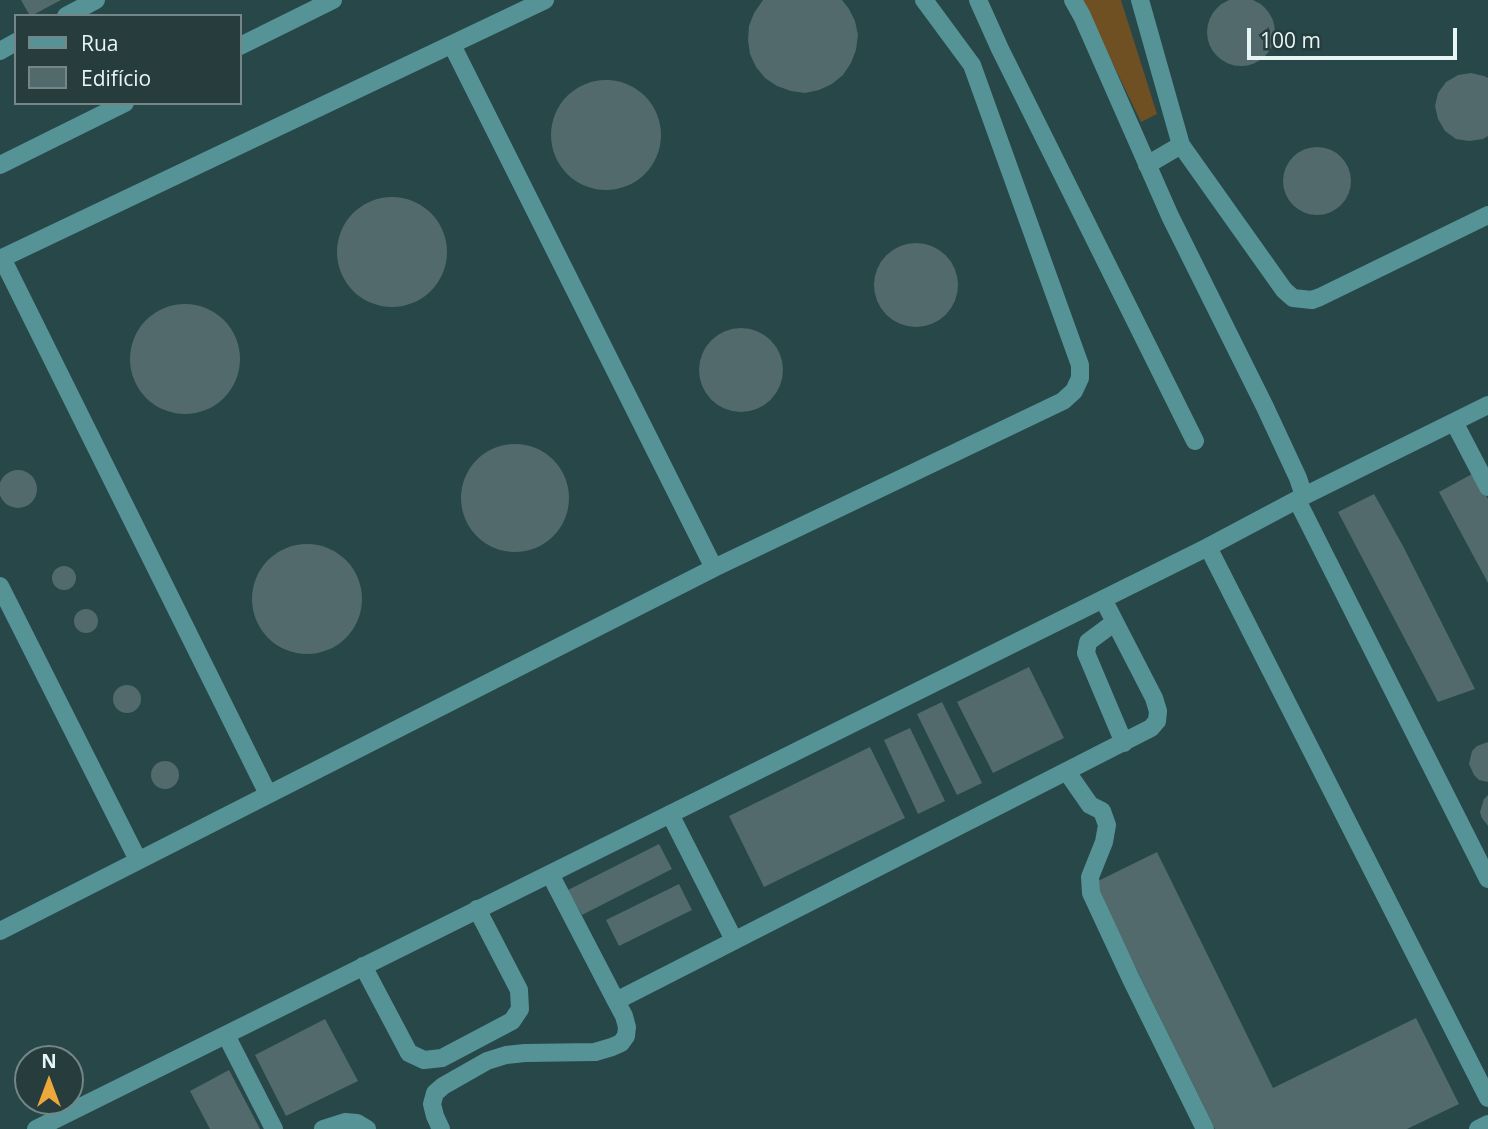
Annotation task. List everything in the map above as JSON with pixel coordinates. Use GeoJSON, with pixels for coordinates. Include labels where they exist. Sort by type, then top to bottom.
{"type":"FeatureCollection","features":[{"type":"Feature","properties":{"kind":"lane"},"geometry":{"type":"LineString","coordinates":[[70,14],[96,0]]}},
{"type":"Feature","properties":{"kind":"lane"},"geometry":{"type":"LineString","coordinates":[[242,45],[333,0]]}},
{"type":"Feature","properties":{"kind":"lane"},"geometry":{"type":"LineString","coordinates":[[268,794],[1,259],[545,0]]}},
{"type":"Feature","properties":{"kind":"lane"},"geometry":{"type":"LineString","coordinates":[[0,931],[714,568],[1063,401],[1074,391],[1080,378],[1080,365],[972,65],[924,0]]}},
{"type":"Feature","properties":{"kind":"lane"},"geometry":{"type":"LineString","coordinates":[[978,0],[1195,441]]}},
{"type":"Feature","properties":{"kind":"lane"},"geometry":{"type":"LineString","coordinates":[[1073,0],[1170,216],[1298,478],[1294,501],[1488,879]]}},
{"type":"Feature","properties":{"kind":"lane"},"geometry":{"type":"LineString","coordinates":[[1140,0],[1181,145],[1284,290],[1293,298],[1311,300],[1320,297],[1488,215]]}},
{"type":"Feature","properties":{"kind":"lane"},"geometry":{"type":"LineString","coordinates":[[452,45],[714,568]]}},
{"type":"Feature","properties":{"kind":"lane"},"geometry":{"type":"LineString","coordinates":[[972,65],[1000,49]]}},
{"type":"Feature","properties":{"kind":"lane"},"geometry":{"type":"LineString","coordinates":[[0,165],[120,105]]}},
{"type":"Feature","properties":{"kind":"lane"},"geometry":{"type":"LineString","coordinates":[[1147,165],[1181,145]]}},
{"type":"Feature","properties":{"kind":"lane"},"geometry":{"type":"LineString","coordinates":[[36,1129],[1208,547],[1294,501],[1488,405]]}},
{"type":"Feature","properties":{"kind":"lane"},"geometry":{"type":"LineString","coordinates":[[1454,422],[1488,487]]}},
{"type":"Feature","properties":{"kind":"lane"},"geometry":{"type":"LineString","coordinates":[[1208,547],[1488,1098]]}},
{"type":"Feature","properties":{"kind":"lane"},"geometry":{"type":"LineString","coordinates":[[0,586],[138,860]]}},
{"type":"Feature","properties":{"kind":"lane"},"geometry":{"type":"LineString","coordinates":[[616,1001],[1151,728],[1157,721],[1158,711],[1154,698],[1103,599]]}},
{"type":"Feature","properties":{"kind":"lane"},"geometry":{"type":"LineString","coordinates":[[1115,622],[1088,642],[1086,653],[1124,743]]}},
{"type":"Feature","properties":{"kind":"lane"},"geometry":{"type":"LineString","coordinates":[[1067,772],[1090,805],[1102,811],[1107,825],[1104,842],[1090,877],[1091,893],[1205,1129]]}},
{"type":"Feature","properties":{"kind":"lane"},"geometry":{"type":"LineString","coordinates":[[670,814],[734,940]]}},
{"type":"Feature","properties":{"kind":"lane"},"geometry":{"type":"LineString","coordinates":[[441,1129],[432,1104],[435,1093],[488,1061],[515,1054],[595,1052],[621,1043],[626,1036],[624,1016],[550,874]]}},
{"type":"Feature","properties":{"kind":"lane"},"geometry":{"type":"LineString","coordinates":[[363,966],[410,1053],[424,1060],[442,1058],[512,1021],[520,1009],[519,990],[477,909]]}},
{"type":"Feature","properties":{"kind":"lane"},"geometry":{"type":"LineString","coordinates":[[226,1035],[274,1129]]}},
{"type":"Feature","properties":{"kind":"lane"},"geometry":{"type":"LineString","coordinates":[[323,1129],[345,1122],[357,1122],[367,1129]]}},
{"type":"Feature","properties":{"kind":"lane"},"geometry":{"type":"LineString","coordinates":[[1478,1129],[1488,1124]]}},
{"type":"Feature","properties":{"kind":"shaded area"},"geometry":{"type":"Polygon","coordinates":[[[0,0],[1488,0],[1488,1129],[0,1129],[0,0]]]}},
{"type":"Feature","properties":{"kind":"shaded area"},"geometry":{"type":"Polygon","coordinates":[[[1082,0],[1121,0],[1157,114],[1141,122],[1082,0]]]}},
{"type":"Feature","properties":{"kind":"building"},"geometry":{"type":"Polygon","coordinates":[[[1234,-1],[1248,-1],[1260,4],[1269,13],[1274,25],[1274,39],[1269,51],[1260,60],[1248,65],[1234,65],[1222,60],[1213,51],[1208,39],[1208,25],[1213,13],[1222,4],[1234,-1]]]}},
{"type":"Feature","properties":{"kind":"building"},"geometry":{"type":"Polygon","coordinates":[[[21,0],[61,0],[34,14],[29,14],[21,0]]]}},
{"type":"Feature","properties":{"kind":"building"},"geometry":{"type":"Polygon","coordinates":[[[763,0],[842,0],[855,21],[858,35],[856,50],[843,75],[832,84],[805,93],[777,86],[765,78],[750,54],[748,40],[749,26],[763,0]]]}},
{"type":"Feature","properties":{"kind":"building"},"geometry":{"type":"Polygon","coordinates":[[[1471,73],[1488,78],[1488,136],[1469,141],[1456,139],[1445,131],[1435,106],[1438,93],[1446,82],[1458,75],[1471,73]]]}},
{"type":"Feature","properties":{"kind":"building"},"geometry":{"type":"Polygon","coordinates":[[[606,80],[627,85],[645,96],[656,114],[661,135],[656,156],[645,174],[627,185],[606,190],[585,185],[567,174],[556,156],[551,135],[556,114],[567,96],[585,85],[606,80]]]}},
{"type":"Feature","properties":{"kind":"building"},"geometry":{"type":"Polygon","coordinates":[[[1317,147],[1330,149],[1341,157],[1349,168],[1349,194],[1341,205],[1330,213],[1317,215],[1304,213],[1293,205],[1285,194],[1283,181],[1285,168],[1293,157],[1304,149],[1317,147]]]}},
{"type":"Feature","properties":{"kind":"building"},"geometry":{"type":"Polygon","coordinates":[[[392,197],[413,202],[431,213],[442,231],[447,252],[442,273],[431,291],[413,302],[392,307],[371,302],[353,291],[342,273],[337,252],[342,231],[353,213],[371,202],[392,197]]]}},
{"type":"Feature","properties":{"kind":"building"},"geometry":{"type":"Polygon","coordinates":[[[916,243],[932,246],[946,255],[955,269],[958,285],[955,301],[946,315],[932,324],[916,327],[900,324],[886,315],[877,301],[874,285],[877,269],[886,255],[900,246],[916,243]]]}},
{"type":"Feature","properties":{"kind":"building"},"geometry":{"type":"Polygon","coordinates":[[[185,304],[206,309],[224,320],[235,338],[240,359],[235,380],[224,398],[206,409],[185,414],[164,409],[146,398],[135,380],[130,359],[135,338],[146,320],[164,309],[185,304]]]}},
{"type":"Feature","properties":{"kind":"building"},"geometry":{"type":"Polygon","coordinates":[[[741,328],[757,331],[771,340],[780,354],[783,370],[780,386],[771,400],[757,409],[741,412],[725,409],[711,400],[702,386],[699,370],[702,354],[711,340],[725,331],[741,328]]]}},
{"type":"Feature","properties":{"kind":"building"},"geometry":{"type":"Polygon","coordinates":[[[515,444],[536,448],[554,459],[565,477],[569,498],[565,519],[554,537],[536,548],[515,552],[494,548],[476,537],[465,519],[461,498],[465,477],[476,459],[494,448],[515,444]]]}},
{"type":"Feature","properties":{"kind":"building"},"geometry":{"type":"Polygon","coordinates":[[[18,470],[31,476],[37,489],[31,502],[18,508],[5,502],[-1,489],[5,476],[18,470]]]}},
{"type":"Feature","properties":{"kind":"building"},"geometry":{"type":"Polygon","coordinates":[[[1474,473],[1488,499],[1488,583],[1439,492],[1474,473]]]}},
{"type":"Feature","properties":{"kind":"building"},"geometry":{"type":"Polygon","coordinates":[[[1374,494],[1475,689],[1438,702],[1338,512],[1374,494]]]}},
{"type":"Feature","properties":{"kind":"building"},"geometry":{"type":"Polygon","coordinates":[[[307,544],[328,549],[346,560],[357,578],[362,599],[357,620],[346,638],[328,649],[307,654],[286,649],[268,638],[257,620],[252,599],[257,578],[268,560],[286,549],[307,544]]]}},
{"type":"Feature","properties":{"kind":"building"},"geometry":{"type":"Polygon","coordinates":[[[64,566],[73,569],[76,578],[73,587],[64,590],[55,587],[52,578],[55,569],[64,566]]]}},
{"type":"Feature","properties":{"kind":"building"},"geometry":{"type":"Polygon","coordinates":[[[86,609],[95,612],[98,621],[95,630],[86,633],[77,630],[74,621],[77,612],[86,609]]]}},
{"type":"Feature","properties":{"kind":"building"},"geometry":{"type":"Polygon","coordinates":[[[1029,667],[1064,738],[993,773],[957,702],[1029,667]]]}},
{"type":"Feature","properties":{"kind":"building"},"geometry":{"type":"Polygon","coordinates":[[[127,685],[137,689],[141,699],[137,709],[127,713],[117,709],[113,699],[117,689],[127,685]]]}},
{"type":"Feature","properties":{"kind":"building"},"geometry":{"type":"Polygon","coordinates":[[[942,702],[982,783],[957,795],[917,714],[942,702]]]}},
{"type":"Feature","properties":{"kind":"building"},"geometry":{"type":"Polygon","coordinates":[[[910,728],[945,801],[918,814],[884,740],[910,728]]]}},
{"type":"Feature","properties":{"kind":"building"},"geometry":{"type":"Polygon","coordinates":[[[1488,742],[1488,782],[1479,780],[1469,764],[1472,751],[1488,742]]]}},
{"type":"Feature","properties":{"kind":"building"},"geometry":{"type":"Polygon","coordinates":[[[870,747],[905,818],[764,887],[729,816],[870,747]]]}},
{"type":"Feature","properties":{"kind":"building"},"geometry":{"type":"Polygon","coordinates":[[[165,761],[175,765],[179,775],[175,785],[165,789],[155,785],[151,775],[155,765],[165,761]]]}},
{"type":"Feature","properties":{"kind":"building"},"geometry":{"type":"Polygon","coordinates":[[[1488,795],[1488,826],[1480,812],[1488,795]]]}},
{"type":"Feature","properties":{"kind":"building"},"geometry":{"type":"Polygon","coordinates":[[[659,844],[672,869],[582,915],[568,890],[659,844]]]}},
{"type":"Feature","properties":{"kind":"building"},"geometry":{"type":"Polygon","coordinates":[[[1157,852],[1273,1088],[1416,1018],[1459,1104],[1407,1129],[1215,1129],[1094,883],[1157,852]]]}},
{"type":"Feature","properties":{"kind":"building"},"geometry":{"type":"Polygon","coordinates":[[[679,884],[692,910],[619,946],[606,920],[679,884]]]}},
{"type":"Feature","properties":{"kind":"building"},"geometry":{"type":"Polygon","coordinates":[[[325,1019],[358,1081],[286,1116],[255,1055],[325,1019]]]}},
{"type":"Feature","properties":{"kind":"building"},"geometry":{"type":"Polygon","coordinates":[[[229,1070],[260,1129],[210,1129],[190,1091],[229,1070]]]}}]}
